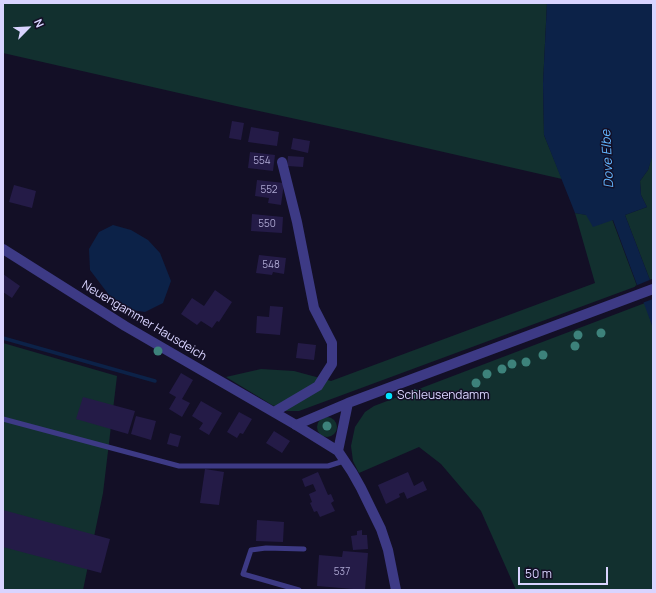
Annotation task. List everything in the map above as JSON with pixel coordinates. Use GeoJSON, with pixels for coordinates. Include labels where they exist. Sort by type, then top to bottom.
{"type":"FeatureCollection","features":[{"type":"Feature","properties":{"kind":"street"},"geometry":{"type":"LineString","coordinates":[[274,412],[318,386],[332,364],[332,343],[314,308],[297,222],[282,162]]}},
{"type":"Feature","properties":{"kind":"street","name":"Neuengammer Hausdeich"},"geometry":{"type":"LineString","coordinates":[[3,249],[125,326],[296,425],[338,452],[362,488],[381,529],[388,550],[396,590]]}},
{"type":"Feature","properties":{"kind":"street"},"geometry":{"type":"LineString","coordinates":[[296,425],[348,403],[653,289]]}},
{"type":"Feature","properties":{"kind":"street"},"geometry":{"type":"LineString","coordinates":[[338,452],[348,403]]}},
{"type":"Feature","properties":{"kind":"lane"},"geometry":{"type":"LineString","coordinates":[[3,419],[179,466],[328,466],[344,461]]}},
{"type":"Feature","properties":{"kind":"lane"},"geometry":{"type":"LineString","coordinates":[[299,590],[243,574],[251,550],[266,548],[304,549]]}},
{"type":"Feature","properties":{"kind":"green space"},"geometry":{"type":"Polygon","coordinates":[[[3,3],[547,3],[543,84],[544,135],[562,179],[3,53],[3,3]]]}},
{"type":"Feature","properties":{"kind":"green space"},"geometry":{"type":"Polygon","coordinates":[[[652,154],[653,279],[650,280],[625,215],[647,207],[641,195],[640,181],[648,170],[652,154]]]}},
{"type":"Feature","properties":{"kind":"green space"},"geometry":{"type":"Polygon","coordinates":[[[575,213],[612,219],[637,286],[299,411],[285,411],[272,405],[226,377],[261,369],[294,371],[331,381],[595,283],[575,213]]]}},
{"type":"Feature","properties":{"kind":"green space"},"geometry":{"type":"Polygon","coordinates":[[[645,303],[653,328],[653,590],[516,590],[481,511],[441,464],[419,447],[359,473],[353,461],[351,446],[355,427],[365,412],[374,406],[645,303]]]}},
{"type":"Feature","properties":{"kind":"green space"},"geometry":{"type":"Polygon","coordinates":[[[3,343],[117,376],[103,493],[83,590],[3,590],[3,343]]]}},
{"type":"Feature","properties":{"kind":"green space"},"geometry":{"type":"Polygon","coordinates":[[[323,417],[331,417],[337,423],[337,431],[331,437],[323,437],[317,431],[317,423],[323,417]]]}},
{"type":"Feature","properties":{"kind":"water","name":"Dove Elbe"},"geometry":{"type":"Polygon","coordinates":[[[547,3],[653,3],[653,154],[648,170],[640,181],[641,195],[647,207],[625,215],[653,288],[653,328],[613,220],[593,227],[586,215],[575,213],[544,135],[543,84],[547,3]]]}},
{"type":"Feature","properties":{"kind":"water"},"geometry":{"type":"Polygon","coordinates":[[[113,225],[131,230],[148,240],[160,253],[171,281],[163,303],[145,312],[131,310],[109,295],[90,270],[89,249],[99,232],[113,225]]]}},
{"type":"Feature","properties":{"kind":"pier"},"geometry":{"type":"Polygon","coordinates":[[[652,279],[653,299],[642,303],[635,286],[652,279]]]}},
{"type":"Feature","properties":{"kind":"building"},"geometry":{"type":"Polygon","coordinates":[[[232,121],[244,123],[241,140],[229,138],[232,121]]]}},
{"type":"Feature","properties":{"kind":"building"},"geometry":{"type":"Polygon","coordinates":[[[251,127],[279,132],[277,146],[248,142],[251,127]]]}},
{"type":"Feature","properties":{"kind":"building"},"geometry":{"type":"Polygon","coordinates":[[[293,138],[310,141],[308,153],[291,149],[293,138]]]}},
{"type":"Feature","properties":{"kind":"building"},"geometry":{"type":"Polygon","coordinates":[[[250,152],[275,155],[273,171],[248,168],[250,152]]]}},
{"type":"Feature","properties":{"kind":"building"},"geometry":{"type":"Polygon","coordinates":[[[288,156],[304,157],[303,167],[287,166],[288,156]]]}},
{"type":"Feature","properties":{"kind":"building"},"geometry":{"type":"Polygon","coordinates":[[[257,180],[284,183],[281,205],[268,203],[269,198],[255,196],[257,180]]]}},
{"type":"Feature","properties":{"kind":"building"},"geometry":{"type":"Polygon","coordinates":[[[14,185],[36,191],[32,208],[9,202],[14,185]]]}},
{"type":"Feature","properties":{"kind":"building"},"geometry":{"type":"Polygon","coordinates":[[[252,214],[283,217],[282,233],[251,231],[252,214]]]}},
{"type":"Feature","properties":{"kind":"building"},"geometry":{"type":"Polygon","coordinates":[[[259,255],[286,258],[284,274],[273,272],[272,275],[256,273],[259,255]]]}},
{"type":"Feature","properties":{"kind":"building"},"geometry":{"type":"Polygon","coordinates":[[[3,274],[20,286],[12,298],[3,292],[3,274]]]}},
{"type":"Feature","properties":{"kind":"building"},"geometry":{"type":"Polygon","coordinates":[[[215,290],[232,302],[219,322],[217,321],[212,328],[201,321],[197,325],[181,314],[192,298],[204,306],[215,290]]]}},
{"type":"Feature","properties":{"kind":"building"},"geometry":{"type":"Polygon","coordinates":[[[270,306],[283,307],[280,335],[256,333],[257,316],[269,317],[270,306]]]}},
{"type":"Feature","properties":{"kind":"building"},"geometry":{"type":"Polygon","coordinates":[[[298,343],[316,345],[314,360],[296,358],[298,343]]]}},
{"type":"Feature","properties":{"kind":"building"},"geometry":{"type":"Polygon","coordinates":[[[181,373],[193,380],[182,399],[190,403],[182,417],[169,409],[176,397],[169,393],[181,373]]]}},
{"type":"Feature","properties":{"kind":"building"},"geometry":{"type":"Polygon","coordinates":[[[83,397],[135,411],[128,434],[76,419],[83,397]]]}},
{"type":"Feature","properties":{"kind":"building"},"geometry":{"type":"Polygon","coordinates":[[[201,401],[222,413],[209,435],[199,429],[203,423],[192,416],[201,401]]]}},
{"type":"Feature","properties":{"kind":"building"},"geometry":{"type":"Polygon","coordinates":[[[239,412],[252,419],[243,434],[240,433],[237,438],[227,432],[239,412]]]}},
{"type":"Feature","properties":{"kind":"building"},"geometry":{"type":"Polygon","coordinates":[[[136,416],[156,421],[151,440],[131,434],[136,416]]]}},
{"type":"Feature","properties":{"kind":"building"},"geometry":{"type":"Polygon","coordinates":[[[274,431],[290,441],[282,453],[266,443],[274,431]]]}},
{"type":"Feature","properties":{"kind":"building"},"geometry":{"type":"Polygon","coordinates":[[[170,433],[181,436],[178,447],[167,444],[170,433]]]}},
{"type":"Feature","properties":{"kind":"building"},"geometry":{"type":"Polygon","coordinates":[[[205,469],[224,472],[219,505],[200,503],[205,469]]]}},
{"type":"Feature","properties":{"kind":"building"},"geometry":{"type":"Polygon","coordinates":[[[318,472],[328,495],[331,494],[334,501],[331,503],[335,511],[320,517],[317,511],[314,512],[310,503],[312,502],[309,494],[316,491],[313,484],[305,487],[302,479],[318,472]]]}},
{"type":"Feature","properties":{"kind":"building"},"geometry":{"type":"Polygon","coordinates":[[[408,472],[414,486],[423,481],[427,490],[407,499],[404,492],[399,494],[400,497],[386,504],[378,485],[408,472]]]}},
{"type":"Feature","properties":{"kind":"building"},"geometry":{"type":"Polygon","coordinates":[[[3,510],[110,539],[101,573],[3,547],[3,510]]]}},
{"type":"Feature","properties":{"kind":"building"},"geometry":{"type":"Polygon","coordinates":[[[257,520],[284,522],[283,542],[256,541],[257,520]]]}},
{"type":"Feature","properties":{"kind":"building"},"geometry":{"type":"Polygon","coordinates":[[[362,530],[362,535],[367,535],[368,549],[353,550],[351,536],[357,535],[357,531],[362,530]]]}},
{"type":"Feature","properties":{"kind":"building"},"geometry":{"type":"Polygon","coordinates":[[[343,551],[368,553],[365,590],[317,586],[319,555],[342,557],[343,551]]]}},
{"type":"Feature","properties":{"kind":"waterway"},"geometry":{"type":"LineString","coordinates":[[3,338],[155,381]]}},
{"type":"Feature","properties":{"kind":"place","name":"Schleusendamm"},"geometry":{"type":"Point","coordinates":[389,396]}}]}
